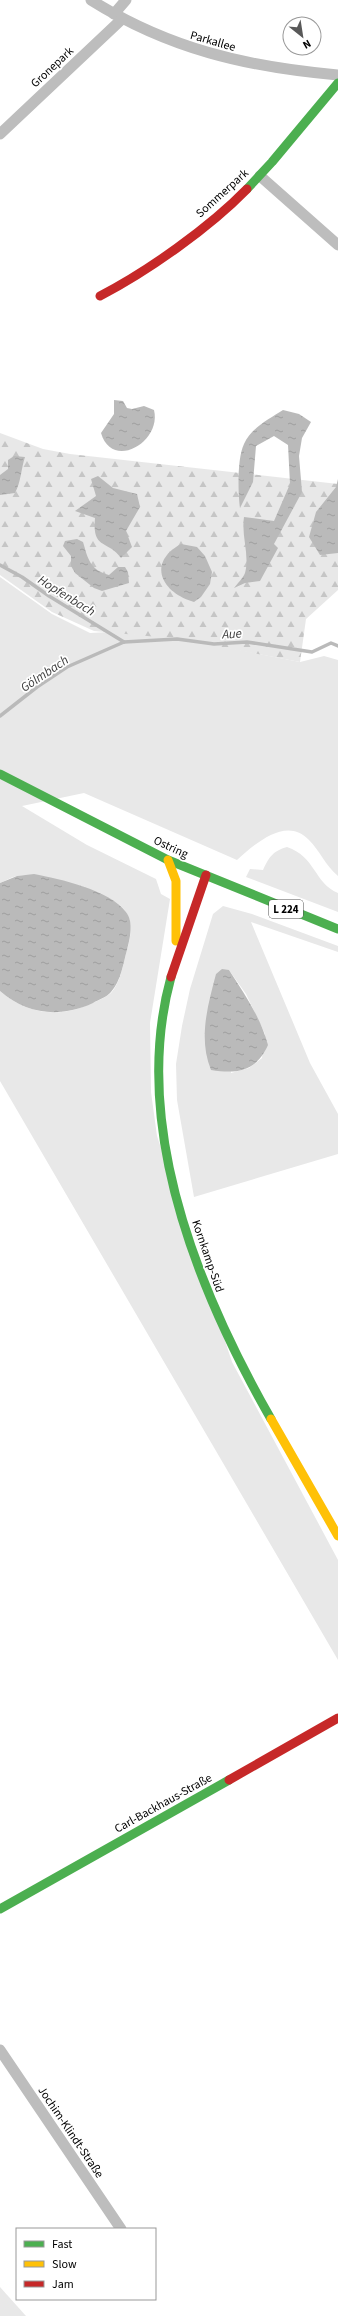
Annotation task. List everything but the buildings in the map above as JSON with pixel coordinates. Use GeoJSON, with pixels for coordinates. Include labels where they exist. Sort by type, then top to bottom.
{"type":"FeatureCollection","features":[{"type":"Feature","properties":{"kind":"street","name":"Parkallee"},"geometry":{"type":"LineString","coordinates":[[91,0],[118,16],[169,40],[213,55],[259,66],[337,76]]}},
{"type":"Feature","properties":{"kind":"street","name":"Gronepark"},"geometry":{"type":"LineString","coordinates":[[0,134],[118,16],[126,0]]}},
{"type":"Feature","properties":{"kind":"street","name":"Sommerpark"},"geometry":{"type":"LineString","coordinates":[[100,296],[133,278],[215,218],[260,176],[337,76]]}},
{"type":"Feature","properties":{"kind":"street"},"geometry":{"type":"LineString","coordinates":[[260,176],[338,244]]}},
{"type":"Feature","properties":{"kind":"street","name":"Ostring"},"geometry":{"type":"LineString","coordinates":[[0,774],[168,860],[338,929]]}},
{"type":"Feature","properties":{"kind":"street","name":"Kornkamp-Süd"},"geometry":{"type":"LineString","coordinates":[[168,860],[176,881],[176,955]]}},
{"type":"Feature","properties":{"kind":"street"},"geometry":{"type":"LineString","coordinates":[[195,881],[206,875]]}},
{"type":"Feature","properties":{"kind":"street","name":"Kornkamp-Süd"},"geometry":{"type":"LineString","coordinates":[[206,875],[176,955],[162,1019],[159,1094],[165,1138],[184,1224],[195,1259],[219,1319],[253,1386],[338,1536]]}},
{"type":"Feature","properties":{"kind":"street"},"geometry":{"type":"LineString","coordinates":[[177,900],[185,890]]}},
{"type":"Feature","properties":{"kind":"street","name":"Carl-Backhaus-Straße"},"geometry":{"type":"LineString","coordinates":[[0,1908],[338,1718]]}},
{"type":"Feature","properties":{"kind":"street","name":"Jochim-Klindt-Straße"},"geometry":{"type":"LineString","coordinates":[[0,2050],[120,2228]]}},
{"type":"Feature","properties":{"kind":"green space"},"geometry":{"type":"Polygon","coordinates":[[[0,433],[43,449],[70,454],[338,484],[338,590],[306,619],[300,662],[179,639],[94,631],[52,612],[0,575],[0,433]]]}},
{"type":"Feature","properties":{"kind":"green space"},"geometry":{"type":"Polygon","coordinates":[[[0,577],[52,614],[90,633],[110,632],[178,638],[300,662],[324,656],[338,660],[338,876],[309,840],[300,833],[290,830],[281,831],[261,840],[237,860],[84,793],[22,806],[87,845],[156,879],[161,894],[170,899],[150,1023],[151,1092],[157,1136],[232,1362],[338,1560],[338,1660],[0,1081],[0,991],[21,1005],[44,1012],[68,1011],[99,1000],[111,993],[117,984],[123,967],[131,926],[126,912],[118,904],[106,897],[75,885],[50,878],[24,875],[10,878],[0,883],[0,577]]]}},
{"type":"Feature","properties":{"kind":"green space"},"geometry":{"type":"Polygon","coordinates":[[[287,847],[297,851],[304,857],[324,883],[330,889],[338,893],[338,912],[246,877],[250,869],[263,870],[267,861],[272,855],[278,850],[287,847]]]}},
{"type":"Feature","properties":{"kind":"green space"},"geometry":{"type":"Polygon","coordinates":[[[223,906],[252,914],[338,946],[338,952],[251,922],[310,1063],[338,1114],[338,1154],[194,1197],[177,1100],[176,1064],[190,989],[213,914],[223,906]],[[229,970],[231,1073],[249,1068],[262,1058],[265,1034],[246,994],[229,970]]]}},
{"type":"Feature","properties":{"kind":"green space"},"geometry":{"type":"Polygon","coordinates":[[[0,2287],[26,2316],[0,2316],[0,2287]]]}},
{"type":"Feature","properties":{"kind":"water"},"geometry":{"type":"Polygon","coordinates":[[[114,400],[123,401],[127,408],[132,409],[144,406],[154,410],[154,422],[151,432],[144,441],[135,448],[125,451],[115,450],[107,444],[101,433],[114,414],[114,400]]]}},
{"type":"Feature","properties":{"kind":"water"},"geometry":{"type":"Polygon","coordinates":[[[283,410],[299,414],[311,422],[302,438],[299,456],[302,492],[274,544],[278,548],[260,581],[245,583],[234,588],[245,573],[247,559],[243,524],[244,517],[274,521],[290,484],[288,445],[274,436],[256,446],[253,482],[240,508],[239,476],[242,450],[251,433],[266,420],[283,410]]]}},
{"type":"Feature","properties":{"kind":"water"},"geometry":{"type":"Polygon","coordinates":[[[14,456],[25,457],[17,489],[15,493],[0,495],[0,475],[8,469],[8,460],[14,456]]]}},
{"type":"Feature","properties":{"kind":"water"},"geometry":{"type":"Polygon","coordinates":[[[98,476],[113,488],[137,494],[140,507],[126,531],[132,547],[121,558],[111,548],[98,540],[95,528],[95,518],[75,511],[96,496],[91,479],[98,476]]]}},
{"type":"Feature","properties":{"kind":"water"},"geometry":{"type":"Polygon","coordinates":[[[338,479],[338,553],[320,555],[309,537],[316,512],[336,487],[338,479]]]}},
{"type":"Feature","properties":{"kind":"water"},"geometry":{"type":"Polygon","coordinates":[[[77,539],[83,542],[88,559],[94,567],[109,575],[118,567],[125,567],[128,572],[129,583],[102,591],[94,588],[75,573],[71,566],[71,556],[63,546],[65,541],[77,539]]]}},
{"type":"Feature","properties":{"kind":"water"},"geometry":{"type":"Polygon","coordinates":[[[181,544],[197,547],[205,556],[212,572],[210,584],[201,597],[194,602],[183,598],[174,592],[162,577],[161,568],[164,560],[170,552],[181,544]]]}},
{"type":"Feature","properties":{"kind":"water"},"geometry":{"type":"Polygon","coordinates":[[[34,874],[70,882],[97,892],[109,897],[119,904],[126,912],[131,925],[128,945],[117,983],[105,997],[81,1008],[69,1011],[45,1012],[21,1005],[0,991],[0,883],[17,876],[34,874]]]}},
{"type":"Feature","properties":{"kind":"water"},"geometry":{"type":"Polygon","coordinates":[[[222,969],[229,970],[246,997],[261,1025],[268,1045],[258,1061],[252,1066],[229,1072],[211,1070],[205,1046],[207,1010],[216,974],[222,969]]]}},
{"type":"Feature","properties":{"kind":"waterway","name":"Hopfenbach"},"geometry":{"type":"LineString","coordinates":[[0,565],[22,577],[49,596],[124,642]]}},
{"type":"Feature","properties":{"kind":"waterway","name":"Aue"},"geometry":{"type":"LineString","coordinates":[[0,716],[37,687],[67,667],[124,642],[177,639],[214,644],[247,642],[312,652],[331,643],[338,646]]}},
{"type":"Feature","properties":{"kind":"traffic: fast"},"geometry":{"type":"LineString","coordinates":[[247,189],[272,162],[338,83]]}},
{"type":"Feature","properties":{"kind":"traffic: fast"},"geometry":{"type":"LineString","coordinates":[[0,774],[168,860],[338,929]]}},
{"type":"Feature","properties":{"kind":"traffic: fast"},"geometry":{"type":"LineString","coordinates":[[171,977],[161,1034],[159,1091],[165,1149],[178,1206],[196,1262],[219,1317],[244,1369],[271,1419]]}},
{"type":"Feature","properties":{"kind":"traffic: fast"},"geometry":{"type":"LineString","coordinates":[[0,1909],[229,1780]]}},
{"type":"Feature","properties":{"kind":"traffic: slow"},"geometry":{"type":"LineString","coordinates":[[168,860],[176,881],[176,941]]}},
{"type":"Feature","properties":{"kind":"traffic: slow"},"geometry":{"type":"LineString","coordinates":[[271,1419],[338,1536]]}},
{"type":"Feature","properties":{"kind":"traffic: jam"},"geometry":{"type":"LineString","coordinates":[[100,296],[119,286],[177,248],[215,219],[247,189]]}},
{"type":"Feature","properties":{"kind":"traffic: jam"},"geometry":{"type":"LineString","coordinates":[[171,977],[206,875]]}},
{"type":"Feature","properties":{"kind":"traffic: jam"},"geometry":{"type":"LineString","coordinates":[[229,1780],[338,1718]]}},
{"type":"Feature","properties":{"kind":"water label","name":"Gölmbach"},"geometry":{"type":"Point","coordinates":[44,673]}}]}
